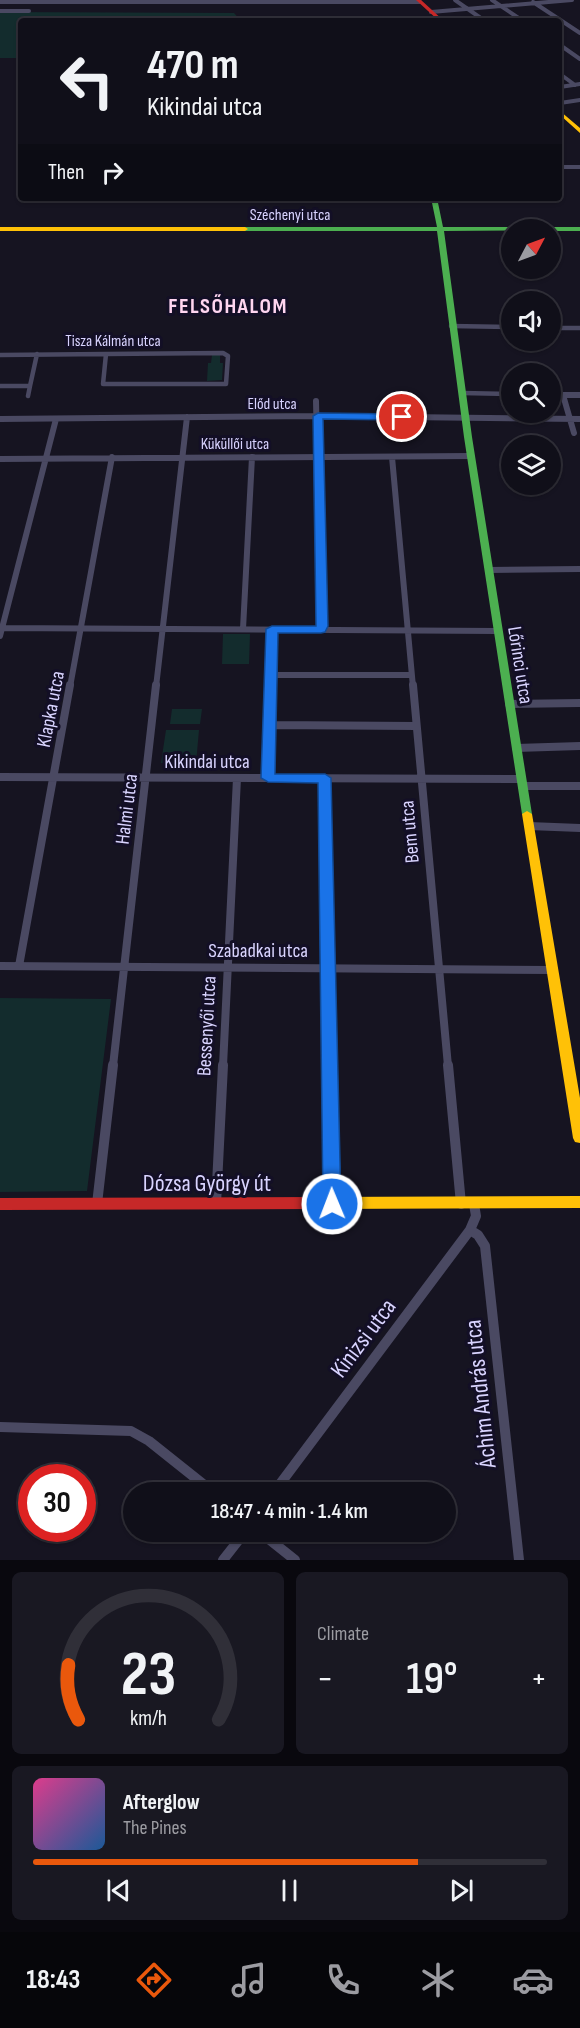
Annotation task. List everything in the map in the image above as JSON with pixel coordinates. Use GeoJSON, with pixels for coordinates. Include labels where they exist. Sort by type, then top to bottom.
{"type":"FeatureCollection","features":[{"type":"Feature","properties":{"kind":"street"},"geometry":{"type":"LineString","coordinates":[[454,0],[480,18]]}},
{"type":"Feature","properties":{"kind":"street"},"geometry":{"type":"LineString","coordinates":[[492,0],[519,18]]}},
{"type":"Feature","properties":{"kind":"street"},"geometry":{"type":"LineString","coordinates":[[530,0],[558,18]]}},
{"type":"Feature","properties":{"kind":"street"},"geometry":{"type":"LineString","coordinates":[[431,12],[563,0],[574,0],[580,3]]}},
{"type":"Feature","properties":{"kind":"street"},"geometry":{"type":"LineString","coordinates":[[0,2],[419,1],[438,18]]}},
{"type":"Feature","properties":{"kind":"street"},"geometry":{"type":"LineString","coordinates":[[0,11],[29,11]]}},
{"type":"Feature","properties":{"kind":"street"},"geometry":{"type":"LineString","coordinates":[[562,20],[580,33]]}},
{"type":"Feature","properties":{"kind":"street"},"geometry":{"type":"LineString","coordinates":[[562,25],[580,24]]}},
{"type":"Feature","properties":{"kind":"street"},"geometry":{"type":"LineString","coordinates":[[562,47],[580,59]]}},
{"type":"Feature","properties":{"kind":"street"},"geometry":{"type":"LineString","coordinates":[[562,51],[580,50]]}},
{"type":"Feature","properties":{"kind":"street"},"geometry":{"type":"LineString","coordinates":[[562,75],[577,85]]}},
{"type":"Feature","properties":{"kind":"street"},"geometry":{"type":"LineString","coordinates":[[562,87],[577,85]]}},
{"type":"Feature","properties":{"kind":"street"},"geometry":{"type":"LineString","coordinates":[[562,103],[580,100]]}},
{"type":"Feature","properties":{"kind":"street"},"geometry":{"type":"LineString","coordinates":[[562,115],[580,130]]}},
{"type":"Feature","properties":{"kind":"street"},"geometry":{"type":"LineString","coordinates":[[562,166],[580,167]]}},
{"type":"Feature","properties":{"kind":"street","name":"Lőrinci utca"},"geometry":{"type":"LineString","coordinates":[[435,201],[441,229],[451,326],[497,631],[580,1138]]}},
{"type":"Feature","properties":{"kind":"street","name":"Széchenyi utca"},"geometry":{"type":"LineString","coordinates":[[0,229],[580,229]]}},
{"type":"Feature","properties":{"kind":"street"},"geometry":{"type":"LineString","coordinates":[[451,326],[501,327]]}},
{"type":"Feature","properties":{"kind":"street"},"geometry":{"type":"LineString","coordinates":[[561,328],[580,328]]}},
{"type":"Feature","properties":{"kind":"street","name":"Tisza Kálmán utca"},"geometry":{"type":"LineString","coordinates":[[0,354],[106,353],[226,353],[228,356],[226,384],[103,384],[106,353]]}},
{"type":"Feature","properties":{"kind":"street"},"geometry":{"type":"LineString","coordinates":[[28,396],[37,354]]}},
{"type":"Feature","properties":{"kind":"street"},"geometry":{"type":"LineString","coordinates":[[0,386],[30,386]]}},
{"type":"Feature","properties":{"kind":"street"},"geometry":{"type":"LineString","coordinates":[[462,393],[501,394]]}},
{"type":"Feature","properties":{"kind":"street"},"geometry":{"type":"LineString","coordinates":[[574,433],[563,395],[580,395]]}},
{"type":"Feature","properties":{"kind":"street"},"geometry":{"type":"LineString","coordinates":[[316,401],[321,630]]}},
{"type":"Feature","properties":{"kind":"street","name":"Előd utca"},"geometry":{"type":"LineString","coordinates":[[0,419],[318,416],[580,419]]}},
{"type":"Feature","properties":{"kind":"street","name":"Halmi utca"},"geometry":{"type":"LineString","coordinates":[[97,1204],[187,417]]}},
{"type":"Feature","properties":{"kind":"street"},"geometry":{"type":"LineString","coordinates":[[0,636],[56,419]]}},
{"type":"Feature","properties":{"kind":"street","name":"Küküllői utca"},"geometry":{"type":"LineString","coordinates":[[0,459],[471,456]]}},
{"type":"Feature","properties":{"kind":"street","name":"Klapka utca"},"geometry":{"type":"LineString","coordinates":[[19,966],[112,457]]}},
{"type":"Feature","properties":{"kind":"street"},"geometry":{"type":"LineString","coordinates":[[243,629],[252,457]]}},
{"type":"Feature","properties":{"kind":"street","name":"Bem utca"},"geometry":{"type":"LineString","coordinates":[[392,457],[461,1204]]}},
{"type":"Feature","properties":{"kind":"street"},"geometry":{"type":"LineString","coordinates":[[488,570],[580,569]]}},
{"type":"Feature","properties":{"kind":"street"},"geometry":{"type":"LineString","coordinates":[[1,628],[497,631]]}},
{"type":"Feature","properties":{"kind":"street"},"geometry":{"type":"LineString","coordinates":[[268,778],[272,629]]}},
{"type":"Feature","properties":{"kind":"street"},"geometry":{"type":"LineString","coordinates":[[271,675],[411,675]]}},
{"type":"Feature","properties":{"kind":"street"},"geometry":{"type":"LineString","coordinates":[[509,704],[580,703]]}},
{"type":"Feature","properties":{"kind":"street"},"geometry":{"type":"LineString","coordinates":[[270,725],[416,726]]}},
{"type":"Feature","properties":{"kind":"street"},"geometry":{"type":"LineString","coordinates":[[516,748],[580,746]]}},
{"type":"Feature","properties":{"kind":"street","name":"Kikindai utca"},"geometry":{"type":"LineString","coordinates":[[0,777],[422,779],[580,786]]}},
{"type":"Feature","properties":{"kind":"street","name":"Bessenyői utca"},"geometry":{"type":"LineString","coordinates":[[216,1204],[237,778]]}},
{"type":"Feature","properties":{"kind":"street"},"geometry":{"type":"LineString","coordinates":[[325,778],[332,1204]]}},
{"type":"Feature","properties":{"kind":"street"},"geometry":{"type":"LineString","coordinates":[[529,826],[580,828]]}},
{"type":"Feature","properties":{"kind":"street","name":"Szabadkai utca"},"geometry":{"type":"LineString","coordinates":[[0,966],[552,970]]}},
{"type":"Feature","properties":{"kind":"street","name":"Dózsa György út"},"geometry":{"type":"LineString","coordinates":[[0,1204],[557,1204],[580,1202]]}},
{"type":"Feature","properties":{"kind":"street","name":"Kinizsi utca"},"geometry":{"type":"LineString","coordinates":[[281,1482],[470,1230],[476,1216],[474,1204]]}},
{"type":"Feature","properties":{"kind":"street","name":"Dózsa György út"},"geometry":{"type":"LineString","coordinates":[[557,1204],[580,1207]]}},
{"type":"Feature","properties":{"kind":"street","name":"Áchim András utca"},"geometry":{"type":"LineString","coordinates":[[470,1230],[478,1234],[485,1246],[519,1560]]}},
{"type":"Feature","properties":{"kind":"street"},"geometry":{"type":"LineString","coordinates":[[0,1427],[131,1431],[149,1441],[200,1482]]}},
{"type":"Feature","properties":{"kind":"street"},"geometry":{"type":"LineString","coordinates":[[224,1560],[238,1542]]}},
{"type":"Feature","properties":{"kind":"street"},"geometry":{"type":"LineString","coordinates":[[272,1542],[295,1560]]}},
{"type":"Feature","properties":{"kind":"green space"},"geometry":{"type":"Polygon","coordinates":[[[0,12],[234,13],[238,18],[18,18],[18,58],[0,58],[0,12]]]}},
{"type":"Feature","properties":{"kind":"green space"},"geometry":{"type":"Polygon","coordinates":[[[212,355],[220,355],[220,363],[223,363],[222,380],[207,381],[208,363],[211,363],[212,355]]]}},
{"type":"Feature","properties":{"kind":"green space"},"geometry":{"type":"Polygon","coordinates":[[[223,634],[250,634],[249,664],[222,664],[223,634]]]}},
{"type":"Feature","properties":{"kind":"green space"},"geometry":{"type":"Polygon","coordinates":[[[172,709],[202,709],[200,724],[170,724],[172,709]]]}},
{"type":"Feature","properties":{"kind":"green space"},"geometry":{"type":"Polygon","coordinates":[[[166,730],[199,730],[196,763],[161,763],[166,730]]]}},
{"type":"Feature","properties":{"kind":"green space"},"geometry":{"type":"Polygon","coordinates":[[[0,998],[111,999],[87,1191],[0,1192],[0,998]]]}},
{"type":"Feature","properties":{"kind":"traffic: fast"},"geometry":{"type":"LineString","coordinates":[[435,201],[443,244],[484,545],[527,814]]}},
{"type":"Feature","properties":{"kind":"traffic: fast"},"geometry":{"type":"LineString","coordinates":[[245,229],[580,229]]}},
{"type":"Feature","properties":{"kind":"traffic: slow"},"geometry":{"type":"LineString","coordinates":[[562,115],[580,131]]}},
{"type":"Feature","properties":{"kind":"traffic: slow"},"geometry":{"type":"LineString","coordinates":[[0,229],[245,229]]}},
{"type":"Feature","properties":{"kind":"traffic: slow"},"geometry":{"type":"LineString","coordinates":[[527,814],[580,1138]]}},
{"type":"Feature","properties":{"kind":"traffic: slow"},"geometry":{"type":"LineString","coordinates":[[318,1203],[580,1202]]}},
{"type":"Feature","properties":{"kind":"traffic: jam"},"geometry":{"type":"LineString","coordinates":[[418,0],[439,18]]}},
{"type":"Feature","properties":{"kind":"traffic: jam"},"geometry":{"type":"LineString","coordinates":[[0,1204],[318,1203]]}},
{"type":"Feature","properties":{"kind":"district","name":"FELSŐHALOM"},"geometry":{"type":"Point","coordinates":[228,305]}},
{"type":"Feature","properties":{"kind":"route"},"geometry":{"type":"LineString","coordinates":[[332,1204],[325,778],[268,778],[272,629],[321,630],[322,626],[318,416],[402,417]]}}]}
